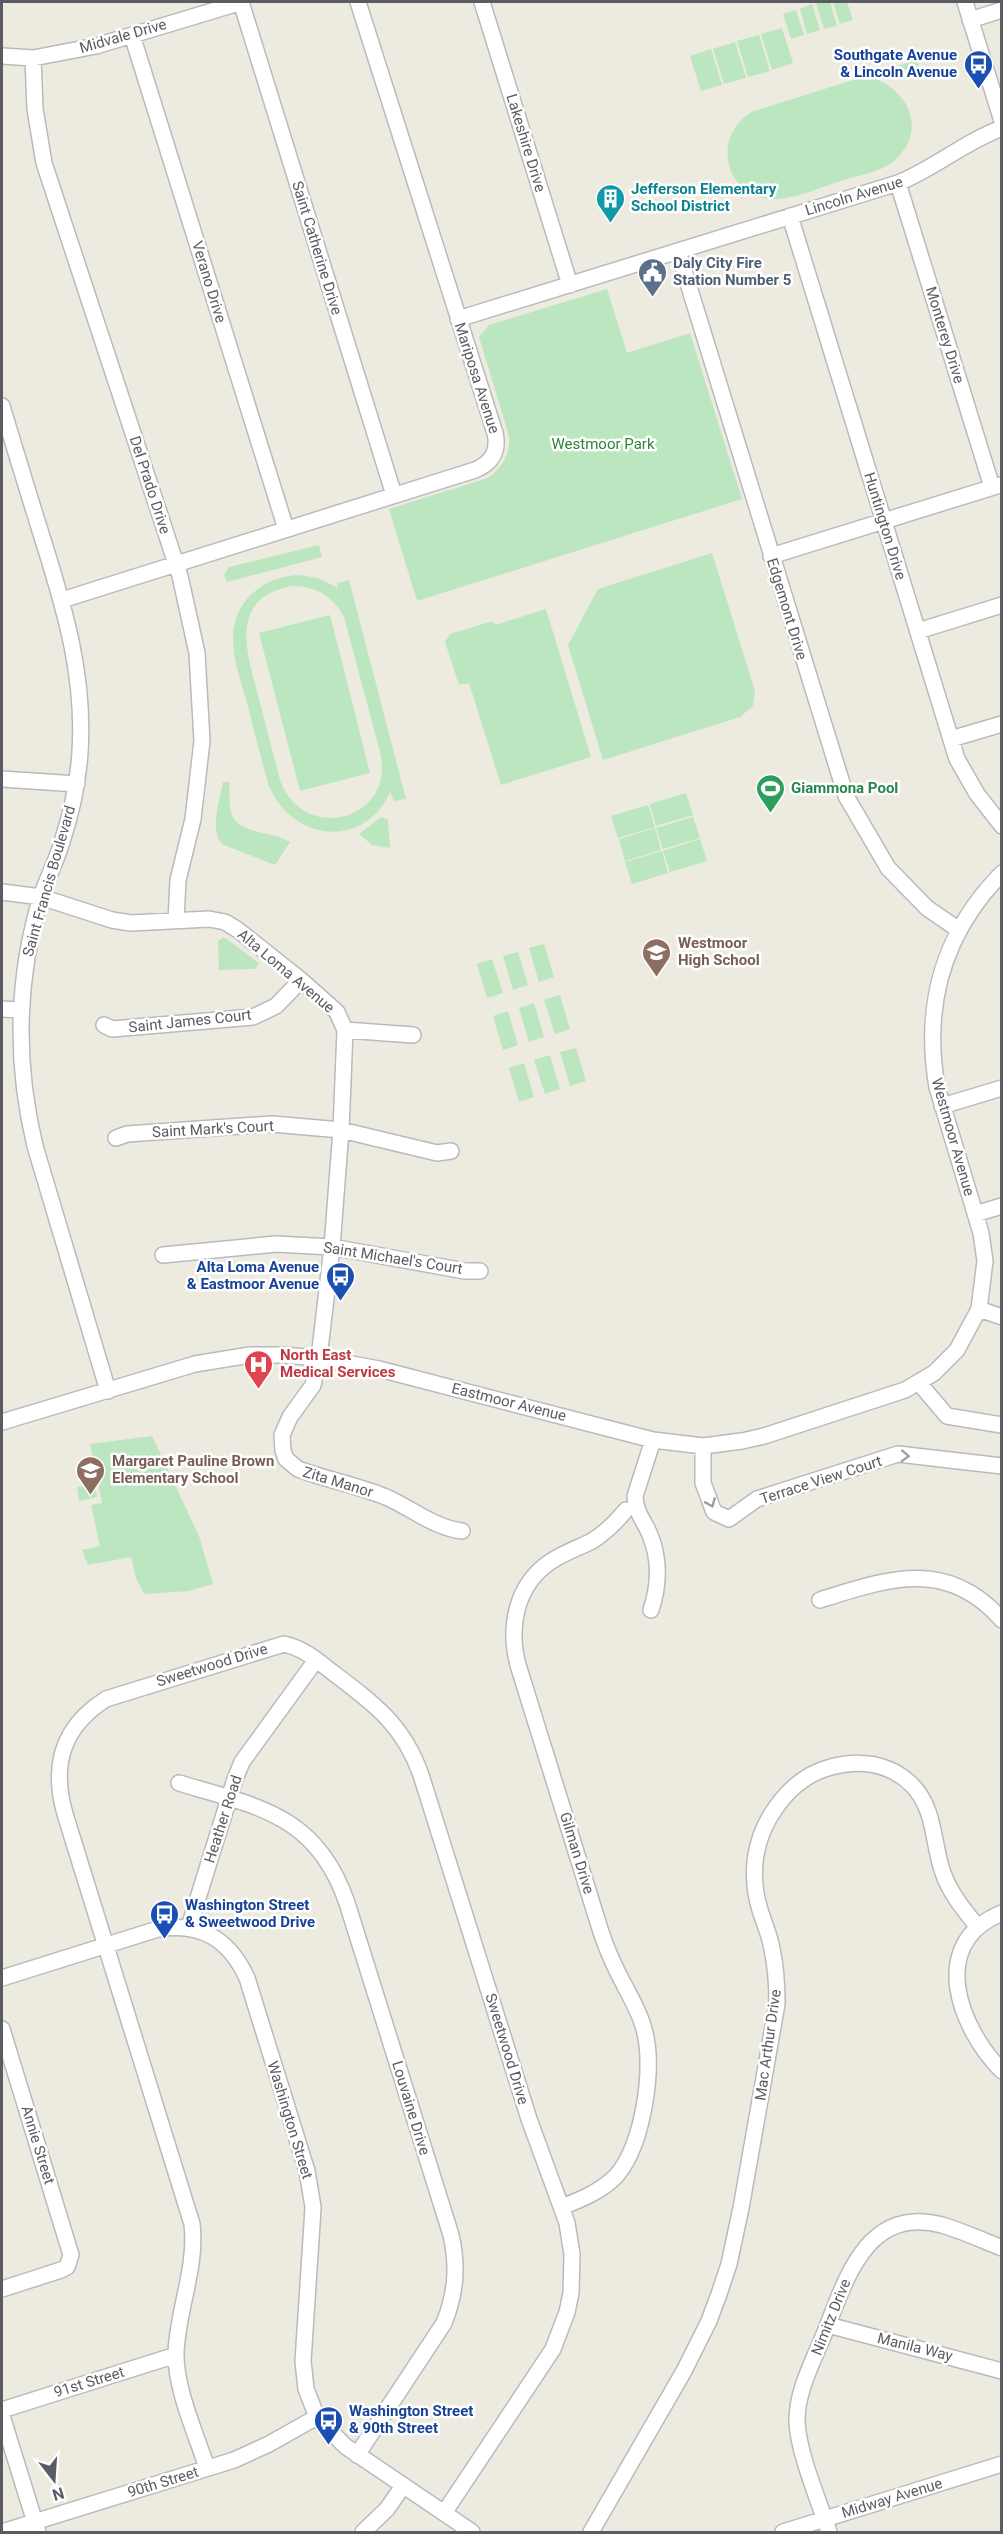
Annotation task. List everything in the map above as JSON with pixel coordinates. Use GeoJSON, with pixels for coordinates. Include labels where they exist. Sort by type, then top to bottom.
{"type":"FeatureCollection","features":[{"type":"Feature","properties":{"kind":"street","name":"Midvale Drive"},"geometry":{"type":"LineString","coordinates":[[2,56],[33,58],[96,46],[241,2]]}},
{"type":"Feature","properties":{"kind":"street","name":"Saint Catherine Drive"},"geometry":{"type":"LineString","coordinates":[[241,2],[394,495]]}},
{"type":"Feature","properties":{"kind":"street","name":"Mariposa Avenue"},"geometry":{"type":"LineString","coordinates":[[62,600],[482,467],[494,455],[495,433],[358,2]]}},
{"type":"Feature","properties":{"kind":"street","name":"Lakeshire Drive"},"geometry":{"type":"LineString","coordinates":[[483,2],[570,285]]}},
{"type":"Feature","properties":{"kind":"street"},"geometry":{"type":"LineString","coordinates":[[965,2],[1002,121]]}},
{"type":"Feature","properties":{"kind":"street"},"geometry":{"type":"LineString","coordinates":[[970,20],[1002,10]]}},
{"type":"Feature","properties":{"kind":"street","name":"Verano Drive"},"geometry":{"type":"LineString","coordinates":[[132,35],[286,529]]}},
{"type":"Feature","properties":{"kind":"street","name":"Del Prado Drive"},"geometry":{"type":"LineString","coordinates":[[33,58],[35,109],[44,163],[176,564],[197,652],[202,741],[192,819],[178,880],[176,920]]}},
{"type":"Feature","properties":{"kind":"street","name":"Lincoln Avenue"},"geometry":{"type":"LineString","coordinates":[[458,319],[898,183],[925,171],[981,135],[1002,128]]}},
{"type":"Feature","properties":{"kind":"street","name":"Monterey Drive"},"geometry":{"type":"LineString","coordinates":[[898,183],[997,486]]}},
{"type":"Feature","properties":{"kind":"street","name":"Huntington Drive"},"geometry":{"type":"LineString","coordinates":[[790,216],[957,759],[967,778],[1002,826]]}},
{"type":"Feature","properties":{"kind":"street","name":"Edgemont Drive"},"geometry":{"type":"LineString","coordinates":[[678,251],[846,795],[888,868],[927,908],[958,930]]}},
{"type":"Feature","properties":{"kind":"street","name":"Saint Francis Boulevard"},"geometry":{"type":"LineString","coordinates":[[2,406],[71,631],[80,692],[80,751],[77,784],[61,845],[41,897],[27,951],[20,1010],[20,1062],[28,1118],[108,1391]]}},
{"type":"Feature","properties":{"kind":"street"},"geometry":{"type":"LineString","coordinates":[[771,556],[997,486]]}},
{"type":"Feature","properties":{"kind":"street"},"geometry":{"type":"LineString","coordinates":[[918,631],[1002,605]]}},
{"type":"Feature","properties":{"kind":"street"},"geometry":{"type":"LineString","coordinates":[[951,739],[1002,724]]}},
{"type":"Feature","properties":{"kind":"street"},"geometry":{"type":"LineString","coordinates":[[2,779],[77,784]]}},
{"type":"Feature","properties":{"kind":"street","name":"Westmoor Avenue"},"geometry":{"type":"LineString","coordinates":[[979,1309],[985,1261],[983,1240],[942,1106],[933,1063],[933,1017],[941,974],[958,930],[982,895],[1002,873]]}},
{"type":"Feature","properties":{"kind":"street","name":"Alta Loma Avenue"},"geometry":{"type":"LineString","coordinates":[[2,892],[41,897],[112,920],[131,923],[209,919],[225,922],[302,980],[337,1012],[345,1030]]}},
{"type":"Feature","properties":{"kind":"street","name":"Saint James Court"},"geometry":{"type":"LineString","coordinates":[[104,1024],[112,1029],[253,1017],[276,1006],[302,980]]}},
{"type":"Feature","properties":{"kind":"street"},"geometry":{"type":"LineString","coordinates":[[2,1009],[20,1010]]}},
{"type":"Feature","properties":{"kind":"street"},"geometry":{"type":"LineString","coordinates":[[319,1358],[332,1246],[341,1130],[345,1030],[413,1035]]}},
{"type":"Feature","properties":{"kind":"street"},"geometry":{"type":"LineString","coordinates":[[942,1106],[1002,1088]]}},
{"type":"Feature","properties":{"kind":"street","name":"Saint Mark's Court"},"geometry":{"type":"LineString","coordinates":[[116,1138],[127,1134],[272,1124],[341,1130],[437,1153],[451,1151]]}},
{"type":"Feature","properties":{"kind":"street"},"geometry":{"type":"LineString","coordinates":[[975,1214],[1002,1206]]}},
{"type":"Feature","properties":{"kind":"street","name":"Saint Michael's Court"},"geometry":{"type":"LineString","coordinates":[[163,1255],[276,1244],[332,1246],[465,1271],[480,1271]]}},
{"type":"Feature","properties":{"kind":"street"},"geometry":{"type":"LineString","coordinates":[[979,1309],[1002,1317]]}},
{"type":"Feature","properties":{"kind":"street","name":"Eastmoor Avenue"},"geometry":{"type":"LineString","coordinates":[[2,1422],[170,1371],[220,1359],[283,1355],[319,1358],[379,1369],[653,1440],[703,1446],[764,1436],[890,1396],[919,1383],[940,1368],[957,1350],[979,1309]]}},
{"type":"Feature","properties":{"kind":"street","name":"Zita Manor"},"geometry":{"type":"LineString","coordinates":[[319,1358],[313,1384],[285,1426],[281,1444],[286,1459],[298,1469],[362,1488],[388,1498],[440,1526],[462,1531]]}},
{"type":"Feature","properties":{"kind":"street"},"geometry":{"type":"LineString","coordinates":[[919,1383],[947,1416],[1002,1425]]}},
{"type":"Feature","properties":{"kind":"street"},"geometry":{"type":"LineString","coordinates":[[651,1610],[657,1582],[656,1557],[650,1536],[631,1508],[653,1440]]}},
{"type":"Feature","properties":{"kind":"street","name":"Terrace View Court"},"geometry":{"type":"LineString","coordinates":[[703,1446],[703,1483],[714,1512],[729,1519],[757,1499],[898,1454],[1002,1466]]}},
{"type":"Feature","properties":{"kind":"street","name":"Gilman Drive"},"geometry":{"type":"LineString","coordinates":[[562,2207],[600,2189],[617,2175],[626,2162],[638,2132],[649,2054],[639,2013],[617,1973],[601,1932],[521,1676],[514,1650],[514,1618],[525,1589],[542,1569],[603,1533],[631,1508]]}},
{"type":"Feature","properties":{"kind":"street"},"geometry":{"type":"LineString","coordinates":[[820,1600],[896,1578],[933,1578],[963,1588],[977,1596],[1002,1620]]}},
{"type":"Feature","properties":{"kind":"street","name":"Sweetwood Drive"},"geometry":{"type":"LineString","coordinates":[[207,2468],[180,2381],[176,2355],[179,2325],[194,2254],[192,2224],[59,1789],[59,1762],[74,1727],[94,1707],[120,1694],[273,1645],[284,1644],[294,1646],[316,1660],[385,1713],[404,1737],[416,1761],[529,2119],[562,2207],[570,2238],[572,2273],[567,2312],[561,2331],[544,2365],[444,2513]]}},
{"type":"Feature","properties":{"kind":"street","name":"Heather Road"},"geometry":{"type":"LineString","coordinates":[[189,1927],[235,1779],[247,1755],[316,1660]]}},
{"type":"Feature","properties":{"kind":"street","name":"Mac Arthur Drive"},"geometry":{"type":"LineString","coordinates":[[595,2531],[698,2347],[729,2264],[777,2004],[772,1947],[756,1894],[754,1878],[757,1845],[772,1813],[795,1786],[824,1769],[858,1762],[874,1764],[900,1775],[921,1797],[928,1809],[944,1875],[957,1901],[977,1926]]}},
{"type":"Feature","properties":{"kind":"street","name":"Louvaine Drive"},"geometry":{"type":"LineString","coordinates":[[179,1783],[259,1808],[293,1825],[317,1846],[336,1875],[347,1903],[455,2253],[455,2289],[444,2323],[357,2455]]}},
{"type":"Feature","properties":{"kind":"street"},"geometry":{"type":"LineString","coordinates":[[998,2064],[982,2048],[968,2022],[957,1983],[957,1970],[963,1947],[977,1926],[1002,1913]]}},
{"type":"Feature","properties":{"kind":"street","name":"Washington Street"},"geometry":{"type":"LineString","coordinates":[[2,1978],[158,1929],[189,1927],[211,1935],[236,1957],[242,1967],[307,2171],[313,2207],[303,2361],[306,2389],[317,2417],[335,2438],[357,2455],[472,2532]]}},
{"type":"Feature","properties":{"kind":"street","name":"Annie Street"},"geometry":{"type":"LineString","coordinates":[[2,2029],[70,2249],[70,2262],[61,2270],[2,2289]]}},
{"type":"Feature","properties":{"kind":"street","name":"Nimitz Drive"},"geometry":{"type":"LineString","coordinates":[[827,2526],[797,2422],[804,2385],[850,2268],[870,2242],[890,2229],[911,2223],[940,2224],[1002,2248]]}},
{"type":"Feature","properties":{"kind":"street","name":"Manila Way"},"geometry":{"type":"LineString","coordinates":[[828,2325],[1002,2370]]}},
{"type":"Feature","properties":{"kind":"street","name":"91st Street"},"geometry":{"type":"LineString","coordinates":[[2,2410],[176,2355]]}},
{"type":"Feature","properties":{"kind":"street"},"geometry":{"type":"LineString","coordinates":[[2,2416],[36,2527]]}},
{"type":"Feature","properties":{"kind":"street","name":"90th Street"},"geometry":{"type":"LineString","coordinates":[[2,2532],[36,2527],[252,2453],[317,2417]]}},
{"type":"Feature","properties":{"kind":"street","name":"Midway Avenue"},"geometry":{"type":"LineString","coordinates":[[783,2532],[827,2526],[1002,2464]]}},
{"type":"Feature","properties":{"kind":"street"},"geometry":{"type":"LineString","coordinates":[[363,2532],[387,2508],[403,2486]]}},
{"type":"Feature","properties":{"kind":"green space"},"geometry":{"type":"Polygon","coordinates":[[[830,2],[837,26],[824,29],[816,3],[830,2]]]}},
{"type":"Feature","properties":{"kind":"green space"},"geometry":{"type":"Polygon","coordinates":[[[833,2],[847,2],[853,20],[840,24],[833,2]]]}},
{"type":"Feature","properties":{"kind":"green space"},"geometry":{"type":"Polygon","coordinates":[[[812,4],[820,30],[807,34],[800,9],[812,4]]]}},
{"type":"Feature","properties":{"kind":"green space"},"geometry":{"type":"Polygon","coordinates":[[[796,10],[804,35],[791,39],[783,14],[796,10]]]}},
{"type":"Feature","properties":{"kind":"green space"},"geometry":{"type":"Polygon","coordinates":[[[782,28],[793,63],[772,70],[761,34],[782,28]]]}},
{"type":"Feature","properties":{"kind":"green space"},"geometry":{"type":"Polygon","coordinates":[[[759,35],[770,71],[748,77],[737,41],[759,35]]]}},
{"type":"Feature","properties":{"kind":"green space"},"geometry":{"type":"Polygon","coordinates":[[[735,42],[746,78],[724,84],[713,49],[735,42]]]}},
{"type":"Feature","properties":{"kind":"green space"},"geometry":{"type":"Polygon","coordinates":[[[711,49],[722,85],[701,91],[690,56],[711,49]]]}},
{"type":"Feature","properties":{"kind":"green space"},"geometry":{"type":"Polygon","coordinates":[[[917,60],[919,66],[876,79],[898,93],[910,114],[912,125],[905,148],[891,163],[870,173],[804,194],[778,199],[753,195],[734,178],[727,152],[728,145],[736,126],[751,112],[917,60]]]}},
{"type":"Feature","properties":{"kind":"green space","name":"Westmoor Park"},"geometry":{"type":"Polygon","coordinates":[[[607,289],[627,353],[690,333],[742,499],[417,601],[389,509],[488,478],[501,465],[509,448],[509,436],[479,337],[489,325],[607,289]]]}},
{"type":"Feature","properties":{"kind":"green space"},"geometry":{"type":"Polygon","coordinates":[[[319,545],[322,557],[227,582],[224,575],[229,567],[319,545]]]}},
{"type":"Feature","properties":{"kind":"green space"},"geometry":{"type":"Polygon","coordinates":[[[712,553],[755,691],[753,706],[740,717],[603,760],[568,645],[598,589],[712,553]]]}},
{"type":"Feature","properties":{"kind":"green space"},"geometry":{"type":"Polygon","coordinates":[[[299,575],[318,578],[338,588],[337,583],[349,580],[406,799],[394,801],[390,792],[378,811],[363,824],[346,830],[327,831],[309,827],[292,817],[278,802],[268,783],[236,664],[233,638],[238,613],[253,593],[274,580],[299,575]],[[301,586],[271,592],[258,602],[250,615],[247,630],[250,664],[280,780],[291,800],[307,812],[325,818],[344,816],[360,809],[374,796],[381,778],[381,756],[344,617],[329,598],[316,590],[301,586]]]}},
{"type":"Feature","properties":{"kind":"green space"},"geometry":{"type":"Polygon","coordinates":[[[546,609],[591,757],[501,785],[469,683],[459,685],[445,642],[450,634],[493,621],[495,625],[546,609]]]}},
{"type":"Feature","properties":{"kind":"green space"},"geometry":{"type":"Polygon","coordinates":[[[330,615],[370,773],[300,791],[259,633],[330,615]]]}},
{"type":"Feature","properties":{"kind":"green space"},"geometry":{"type":"Polygon","coordinates":[[[223,782],[229,782],[231,812],[240,825],[290,842],[275,865],[224,845],[219,840],[216,816],[223,782]]]}},
{"type":"Feature","properties":{"kind":"green space"},"geometry":{"type":"Polygon","coordinates":[[[686,793],[693,815],[656,826],[650,804],[686,793]]]}},
{"type":"Feature","properties":{"kind":"green space"},"geometry":{"type":"Polygon","coordinates":[[[648,805],[655,827],[618,838],[611,816],[648,805]]]}},
{"type":"Feature","properties":{"kind":"green space"},"geometry":{"type":"Polygon","coordinates":[[[381,817],[388,820],[390,848],[372,845],[359,834],[381,817]]]}},
{"type":"Feature","properties":{"kind":"green space"},"geometry":{"type":"Polygon","coordinates":[[[693,817],[700,838],[663,849],[656,828],[693,817]]]}},
{"type":"Feature","properties":{"kind":"green space"},"geometry":{"type":"Polygon","coordinates":[[[655,828],[661,850],[625,861],[619,839],[655,828]]]}},
{"type":"Feature","properties":{"kind":"green space"},"geometry":{"type":"Polygon","coordinates":[[[700,839],[707,861],[670,872],[663,851],[700,839]]]}},
{"type":"Feature","properties":{"kind":"green space"},"geometry":{"type":"Polygon","coordinates":[[[662,851],[668,873],[632,884],[625,862],[662,851]]]}},
{"type":"Feature","properties":{"kind":"green space"},"geometry":{"type":"Polygon","coordinates":[[[224,937],[259,963],[255,969],[219,970],[218,941],[224,937]]]}},
{"type":"Feature","properties":{"kind":"green space"},"geometry":{"type":"Polygon","coordinates":[[[544,944],[554,977],[539,982],[529,948],[544,944]]]}},
{"type":"Feature","properties":{"kind":"green space"},"geometry":{"type":"Polygon","coordinates":[[[518,952],[528,985],[513,990],[503,956],[518,952]]]}},
{"type":"Feature","properties":{"kind":"green space"},"geometry":{"type":"Polygon","coordinates":[[[492,959],[503,993],[487,998],[477,964],[492,959]]]}},
{"type":"Feature","properties":{"kind":"green space"},"geometry":{"type":"Polygon","coordinates":[[[560,995],[570,1029],[555,1034],[544,1000],[560,995]]]}},
{"type":"Feature","properties":{"kind":"green space"},"geometry":{"type":"Polygon","coordinates":[[[534,1003],[544,1037],[529,1042],[519,1008],[534,1003]]]}},
{"type":"Feature","properties":{"kind":"green space"},"geometry":{"type":"Polygon","coordinates":[[[508,1011],[518,1045],[503,1050],[493,1016],[508,1011]]]}},
{"type":"Feature","properties":{"kind":"green space"},"geometry":{"type":"Polygon","coordinates":[[[576,1048],[586,1081],[570,1086],[560,1052],[576,1048]]]}},
{"type":"Feature","properties":{"kind":"green space"},"geometry":{"type":"Polygon","coordinates":[[[550,1055],[560,1089],[545,1094],[534,1060],[550,1055]]]}},
{"type":"Feature","properties":{"kind":"green space"},"geometry":{"type":"Polygon","coordinates":[[[524,1063],[534,1097],[519,1102],[509,1068],[524,1063]]]}},
{"type":"Feature","properties":{"kind":"green space"},"geometry":{"type":"Polygon","coordinates":[[[152,1436],[199,1536],[213,1584],[189,1591],[144,1594],[136,1578],[131,1557],[88,1565],[82,1550],[100,1546],[91,1505],[102,1503],[90,1444],[152,1436]]]}},
{"type":"Feature","properties":{"kind":"green space"},"geometry":{"type":"Polygon","coordinates":[[[95,1484],[97,1497],[79,1501],[77,1487],[95,1484]]]}},
{"type":"Feature","properties":{"kind":"place","name":"Southgate Avenue & Lincoln Avenue"},"geometry":{"type":"Point","coordinates":[978,90]}},
{"type":"Feature","properties":{"kind":"place","name":"Jefferson Elementary School District"},"geometry":{"type":"Point","coordinates":[610,224]}},
{"type":"Feature","properties":{"kind":"place","name":"Daly City Fire Station Number 5"},"geometry":{"type":"Point","coordinates":[652,298]}},
{"type":"Feature","properties":{"kind":"place","name":"Giammona Pool"},"geometry":{"type":"Point","coordinates":[770,814]}},
{"type":"Feature","properties":{"kind":"place","name":"Westmoor High School"},"geometry":{"type":"Point","coordinates":[657,978]}},
{"type":"Feature","properties":{"kind":"place","name":"Alta Loma Avenue & Eastmoor Avenue"},"geometry":{"type":"Point","coordinates":[340,1302]}},
{"type":"Feature","properties":{"kind":"place","name":"North East Medical Services"},"geometry":{"type":"Point","coordinates":[259,1390]}},
{"type":"Feature","properties":{"kind":"place","name":"Margaret Pauline Brown Elementary School"},"geometry":{"type":"Point","coordinates":[91,1496]}},
{"type":"Feature","properties":{"kind":"place","name":"Washington Street & Sweetwood Drive"},"geometry":{"type":"Point","coordinates":[164,1940]}},
{"type":"Feature","properties":{"kind":"place","name":"Washington Street & 90th Street"},"geometry":{"type":"Point","coordinates":[328,2446]}}]}
